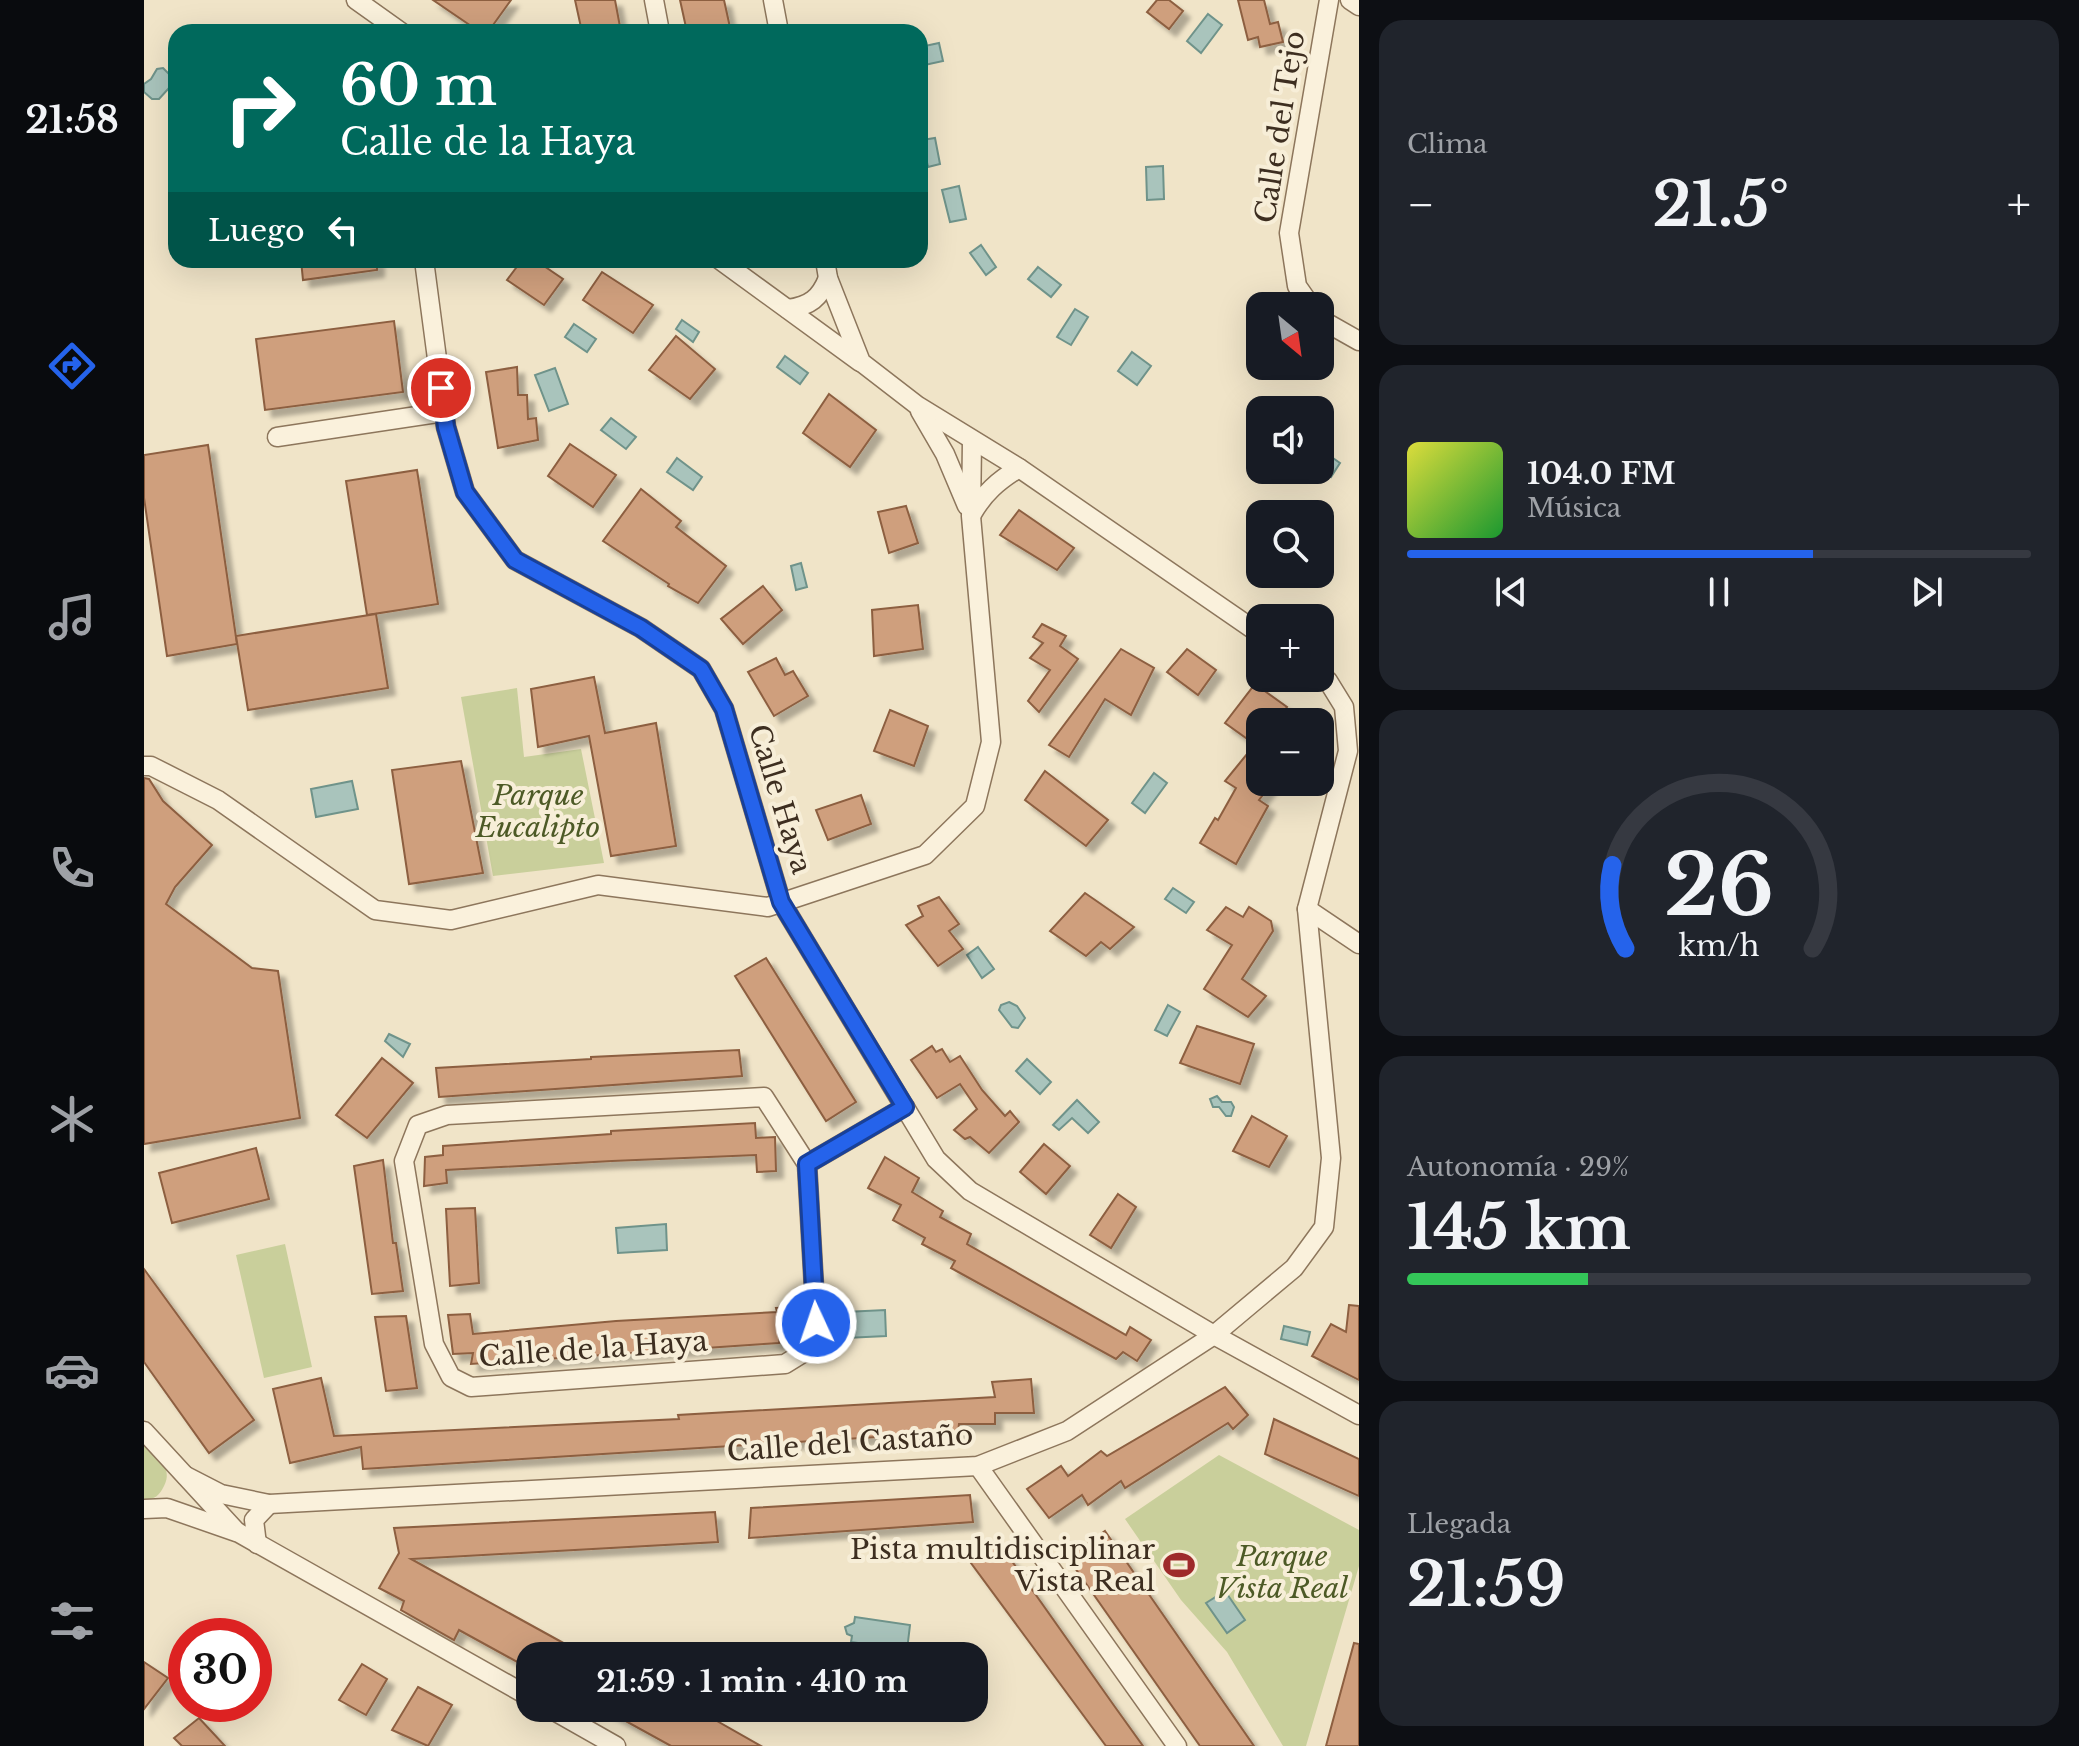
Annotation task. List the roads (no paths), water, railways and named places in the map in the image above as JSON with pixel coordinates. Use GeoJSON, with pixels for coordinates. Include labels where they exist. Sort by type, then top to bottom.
{"type":"FeatureCollection","features":[{"type":"Feature","properties":{"kind":"street"},"geometry":{"type":"LineString","coordinates":[[654,0],[658,24]]}},
{"type":"Feature","properties":{"kind":"street"},"geometry":{"type":"LineString","coordinates":[[773,0],[778,24]]}},
{"type":"Feature","properties":{"kind":"street","name":"Calle del Tejo"},"geometry":{"type":"LineString","coordinates":[[1301,292],[1297,286],[1289,233],[1329,0]]}},
{"type":"Feature","properties":{"kind":"street"},"geometry":{"type":"LineString","coordinates":[[1350,0],[1359,6]]}},
{"type":"Feature","properties":{"kind":"street"},"geometry":{"type":"LineString","coordinates":[[364,6],[374,24]]}},
{"type":"Feature","properties":{"kind":"street"},"geometry":{"type":"LineString","coordinates":[[364,6],[390,24]]}},
{"type":"Feature","properties":{"kind":"street","name":"Calle Haya"},"geometry":{"type":"LineString","coordinates":[[425,268],[446,427],[465,492],[515,560],[641,628],[701,669],[724,709],[781,902]]}},
{"type":"Feature","properties":{"kind":"street"},"geometry":{"type":"LineString","coordinates":[[731,268],[918,406],[1019,468],[1246,624]]}},
{"type":"Feature","properties":{"kind":"street"},"geometry":{"type":"LineString","coordinates":[[788,309],[813,302],[822,294],[827,269]]}},
{"type":"Feature","properties":{"kind":"street"},"geometry":{"type":"LineString","coordinates":[[827,269],[861,362]]}},
{"type":"Feature","properties":{"kind":"street"},"geometry":{"type":"LineString","coordinates":[[1334,327],[1359,341]]}},
{"type":"Feature","properties":{"kind":"street"},"geometry":{"type":"LineString","coordinates":[[918,406],[945,454],[971,516]]}},
{"type":"Feature","properties":{"kind":"street"},"geometry":{"type":"LineString","coordinates":[[277,437],[444,412]]}},
{"type":"Feature","properties":{"kind":"street"},"geometry":{"type":"LineString","coordinates":[[144,766],[151,766],[218,800],[375,910],[451,920],[598,885],[768,907],[925,855],[975,806],[991,742],[971,516],[972,441]]}},
{"type":"Feature","properties":{"kind":"street"},"geometry":{"type":"LineString","coordinates":[[971,516],[982,496],[1019,468]]}},
{"type":"Feature","properties":{"kind":"street"},"geometry":{"type":"LineString","coordinates":[[1334,691],[1344,707],[1348,751],[1307,909],[1359,944]]}},
{"type":"Feature","properties":{"kind":"street"},"geometry":{"type":"LineString","coordinates":[[781,902],[936,1159],[970,1191],[1214,1335],[1359,1415]]}},
{"type":"Feature","properties":{"kind":"street","name":"Calle del Castaño"},"geometry":{"type":"LineString","coordinates":[[186,1476],[221,1494],[269,1504],[978,1466],[1067,1431],[1214,1335],[1294,1268],[1324,1227],[1331,1158],[1307,909]]}},
{"type":"Feature","properties":{"kind":"street","name":"Calle de la Haya"},"geometry":{"type":"LineString","coordinates":[[764,1097],[807,1164],[816,1323],[806,1351],[785,1364],[471,1387],[451,1377],[434,1344],[404,1161],[418,1125],[447,1115],[764,1097]]}},
{"type":"Feature","properties":{"kind":"street"},"geometry":{"type":"LineString","coordinates":[[807,1164],[905,1107]]}},
{"type":"Feature","properties":{"kind":"street"},"geometry":{"type":"LineString","coordinates":[[144,1431],[239,1533]]}},
{"type":"Feature","properties":{"kind":"street"},"geometry":{"type":"LineString","coordinates":[[978,1466],[1177,1746]]}},
{"type":"Feature","properties":{"kind":"street"},"geometry":{"type":"LineString","coordinates":[[167,1508],[186,1476]]}},
{"type":"Feature","properties":{"kind":"street"},"geometry":{"type":"LineString","coordinates":[[257,1544],[254,1520],[269,1504]]}},
{"type":"Feature","properties":{"kind":"street"},"geometry":{"type":"LineString","coordinates":[[144,1509],[167,1508],[239,1533],[516,1689]]}},
{"type":"Feature","properties":{"kind":"street"},"geometry":{"type":"LineString","coordinates":[[574,1722],[616,1746]]}},
{"type":"Feature","properties":{"kind":"water"},"geometry":{"type":"Polygon","coordinates":[[[1208,14],[1222,25],[1201,53],[1187,41],[1208,14]]]}},
{"type":"Feature","properties":{"kind":"water"},"geometry":{"type":"Polygon","coordinates":[[[939,43],[943,61],[928,64],[928,45],[939,43]]]}},
{"type":"Feature","properties":{"kind":"water"},"geometry":{"type":"Polygon","coordinates":[[[163,68],[168,73],[168,89],[159,99],[152,99],[144,92],[144,84],[157,69],[163,68]]]}},
{"type":"Feature","properties":{"kind":"water"},"geometry":{"type":"Polygon","coordinates":[[[935,138],[940,164],[928,167],[928,139],[935,138]]]}},
{"type":"Feature","properties":{"kind":"water"},"geometry":{"type":"Polygon","coordinates":[[[1163,166],[1164,199],[1147,200],[1146,167],[1163,166]]]}},
{"type":"Feature","properties":{"kind":"water"},"geometry":{"type":"Polygon","coordinates":[[[959,186],[966,219],[950,222],[942,190],[959,186]]]}},
{"type":"Feature","properties":{"kind":"water"},"geometry":{"type":"Polygon","coordinates":[[[981,245],[996,267],[986,275],[970,253],[981,245]]]}},
{"type":"Feature","properties":{"kind":"water"},"geometry":{"type":"Polygon","coordinates":[[[1038,267],[1061,285],[1051,297],[1028,279],[1038,267]]]}},
{"type":"Feature","properties":{"kind":"water"},"geometry":{"type":"Polygon","coordinates":[[[1075,309],[1088,317],[1071,345],[1057,337],[1075,309]]]}},
{"type":"Feature","properties":{"kind":"water"},"geometry":{"type":"Polygon","coordinates":[[[682,320],[699,332],[693,342],[676,329],[682,320]]]}},
{"type":"Feature","properties":{"kind":"water"},"geometry":{"type":"Polygon","coordinates":[[[574,324],[596,339],[587,352],[565,337],[574,324]]]}},
{"type":"Feature","properties":{"kind":"water"},"geometry":{"type":"Polygon","coordinates":[[[1132,352],[1151,366],[1137,385],[1118,371],[1132,352]]]}},
{"type":"Feature","properties":{"kind":"water"},"geometry":{"type":"Polygon","coordinates":[[[785,356],[808,373],[800,384],[777,367],[785,356]]]}},
{"type":"Feature","properties":{"kind":"water"},"geometry":{"type":"Polygon","coordinates":[[[555,368],[568,404],[549,411],[535,375],[555,368]]]}},
{"type":"Feature","properties":{"kind":"water"},"geometry":{"type":"Polygon","coordinates":[[[611,418],[636,437],[626,449],[601,430],[611,418]]]}},
{"type":"Feature","properties":{"kind":"water"},"geometry":{"type":"Polygon","coordinates":[[[677,458],[702,477],[693,490],[667,472],[677,458]]]}},
{"type":"Feature","properties":{"kind":"water"},"geometry":{"type":"Polygon","coordinates":[[[1334,459],[1340,463],[1334,472],[1334,459]]]}},
{"type":"Feature","properties":{"kind":"water"},"geometry":{"type":"Polygon","coordinates":[[[801,563],[807,587],[796,590],[791,566],[801,563]]]}},
{"type":"Feature","properties":{"kind":"water"},"geometry":{"type":"Polygon","coordinates":[[[1154,773],[1167,783],[1145,813],[1132,803],[1154,773]]]}},
{"type":"Feature","properties":{"kind":"water"},"geometry":{"type":"Polygon","coordinates":[[[352,781],[358,809],[316,817],[311,789],[352,781]]]}},
{"type":"Feature","properties":{"kind":"water"},"geometry":{"type":"Polygon","coordinates":[[[1173,888],[1194,902],[1186,913],[1165,899],[1173,888]]]}},
{"type":"Feature","properties":{"kind":"water"},"geometry":{"type":"Polygon","coordinates":[[[978,947],[994,969],[982,978],[967,955],[978,947]]]}},
{"type":"Feature","properties":{"kind":"water"},"geometry":{"type":"Polygon","coordinates":[[[1009,1002],[1017,1006],[1025,1018],[1018,1028],[1012,1027],[999,1010],[1001,1005],[1009,1002]]]}},
{"type":"Feature","properties":{"kind":"water"},"geometry":{"type":"Polygon","coordinates":[[[1168,1005],[1180,1012],[1167,1036],[1155,1030],[1168,1005]]]}},
{"type":"Feature","properties":{"kind":"water"},"geometry":{"type":"Polygon","coordinates":[[[389,1034],[410,1044],[403,1057],[385,1041],[389,1034]]]}},
{"type":"Feature","properties":{"kind":"water"},"geometry":{"type":"Polygon","coordinates":[[[1027,1059],[1051,1082],[1040,1094],[1016,1071],[1027,1059]]]}},
{"type":"Feature","properties":{"kind":"water"},"geometry":{"type":"Polygon","coordinates":[[[1217,1096],[1222,1102],[1231,1102],[1234,1107],[1231,1116],[1226,1116],[1219,1107],[1213,1107],[1210,1099],[1217,1096]]]}},
{"type":"Feature","properties":{"kind":"water"},"geometry":{"type":"Polygon","coordinates":[[[1077,1100],[1099,1122],[1088,1133],[1072,1118],[1059,1130],[1053,1125],[1077,1100]]]}},
{"type":"Feature","properties":{"kind":"water"},"geometry":{"type":"Polygon","coordinates":[[[666,1224],[667,1250],[618,1253],[616,1228],[666,1224]]]}},
{"type":"Feature","properties":{"kind":"water"},"geometry":{"type":"Polygon","coordinates":[[[885,1310],[886,1336],[846,1338],[845,1312],[885,1310]]]}},
{"type":"Feature","properties":{"kind":"water"},"geometry":{"type":"Polygon","coordinates":[[[1284,1326],[1310,1332],[1307,1345],[1281,1339],[1284,1326]]]}},
{"type":"Feature","properties":{"kind":"water"},"geometry":{"type":"Polygon","coordinates":[[[1225,1591],[1245,1620],[1227,1633],[1206,1603],[1225,1591]]]}},
{"type":"Feature","properties":{"kind":"water"},"geometry":{"type":"Polygon","coordinates":[[[855,1617],[910,1625],[908,1642],[851,1642],[852,1636],[847,1634],[845,1627],[854,1623],[855,1617]]]}},
{"type":"Feature","properties":{"kind":"place","name":"Pista multidisciplinar Vista Real"},"geometry":{"type":"Point","coordinates":[1179,1565]}},
{"type":"Feature","properties":{"kind":"park label","name":"Parque Eucalipto"},"geometry":{"type":"Point","coordinates":[538,811]}},
{"type":"Feature","properties":{"kind":"park label","name":"Parque Vista Real"},"geometry":{"type":"Point","coordinates":[1282,1572]}}]}
